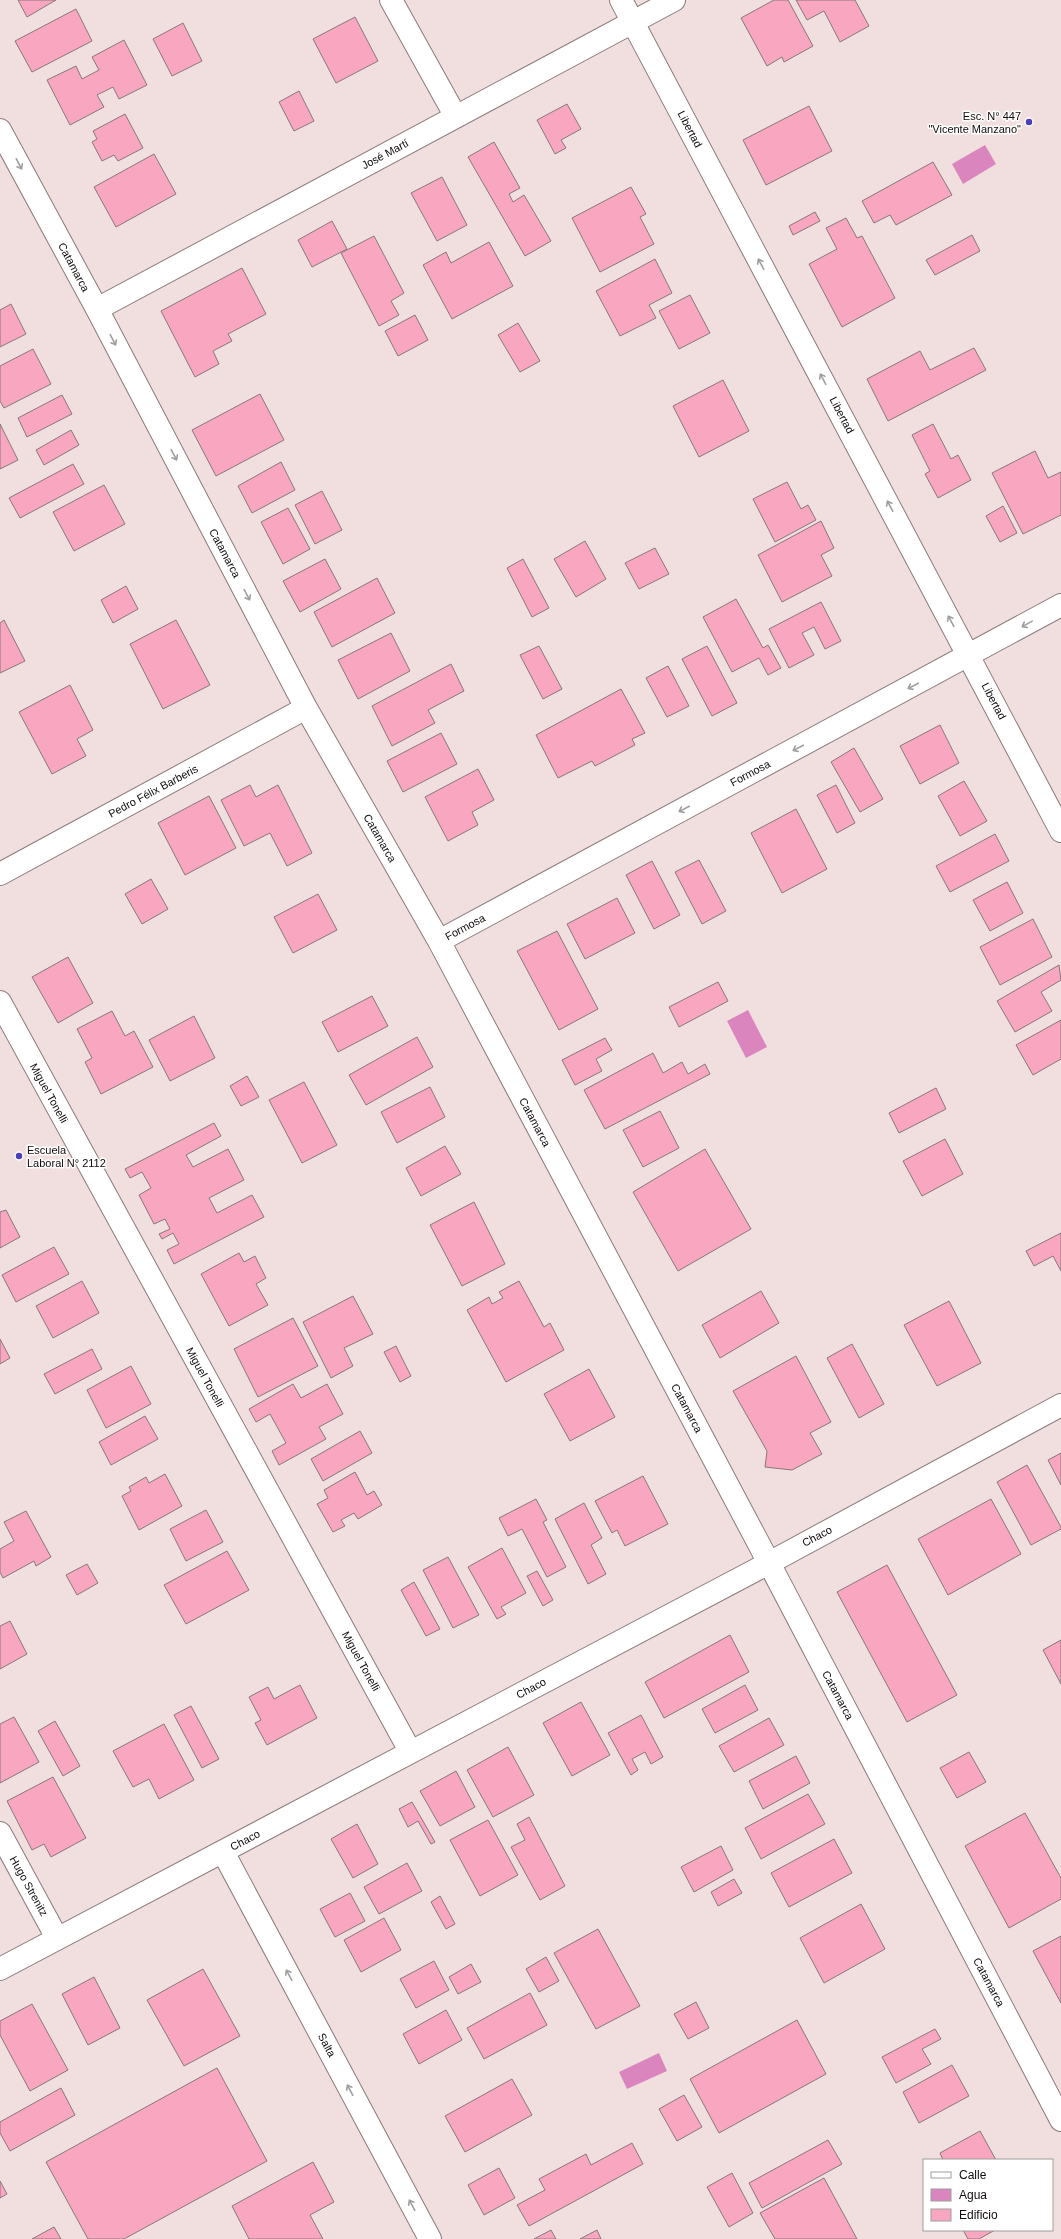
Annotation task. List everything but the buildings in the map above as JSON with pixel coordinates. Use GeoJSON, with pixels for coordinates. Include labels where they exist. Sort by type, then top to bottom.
{"type":"FeatureCollection","features":[{"type":"Feature","properties":{"kind":"street"},"geometry":{"type":"LineString","coordinates":[[391,0],[456,117]]}},
{"type":"Feature","properties":{"kind":"street","name":"Libertad"},"geometry":{"type":"LineString","coordinates":[[621,0],[970,655],[1061,831]]}},
{"type":"Feature","properties":{"kind":"street","name":"José Martí"},"geometry":{"type":"LineString","coordinates":[[97,309],[674,0]]}},
{"type":"Feature","properties":{"kind":"street","name":"Catamarca"},"geometry":{"type":"LineString","coordinates":[[0,130],[97,309],[306,708],[439,941],[769,1563],[1061,2120]]}},
{"type":"Feature","properties":{"kind":"street","name":"Formosa"},"geometry":{"type":"LineString","coordinates":[[439,941],[1061,605]]}},
{"type":"Feature","properties":{"kind":"street","name":"Pedro Félix Barberis"},"geometry":{"type":"LineString","coordinates":[[0,874],[306,708]]}},
{"type":"Feature","properties":{"kind":"street","name":"Miguel Tonelli"},"geometry":{"type":"LineString","coordinates":[[0,1002],[410,1751]]}},
{"type":"Feature","properties":{"kind":"street","name":"Chaco"},"geometry":{"type":"LineString","coordinates":[[0,1969],[223,1852],[410,1751],[769,1563],[1061,1405]]}},
{"type":"Feature","properties":{"kind":"street","name":"Hugo Strenitz"},"geometry":{"type":"LineString","coordinates":[[0,1833],[57,1938]]}},
{"type":"Feature","properties":{"kind":"street","name":"Salta"},"geometry":{"type":"LineString","coordinates":[[223,1852],[430,2239]]}},
{"type":"Feature","properties":{"kind":"water"},"geometry":{"type":"Polygon","coordinates":[[[985,145],[996,164],[963,184],[952,164],[985,145]]]}},
{"type":"Feature","properties":{"kind":"water"},"geometry":{"type":"Polygon","coordinates":[[[748,1010],[767,1047],[746,1058],[727,1021],[748,1010]]]}},
{"type":"Feature","properties":{"kind":"water"},"geometry":{"type":"Polygon","coordinates":[[[659,2053],[667,2071],[627,2089],[619,2072],[659,2053]]]}},
{"type":"Feature","properties":{"kind":"place","name":"Esc. N° 447 \"Vicente Manzano\""},"geometry":{"type":"Point","coordinates":[1029,122]}},
{"type":"Feature","properties":{"kind":"place","name":"Escuela Laboral N° 2112"},"geometry":{"type":"Point","coordinates":[19,1156]}}]}
